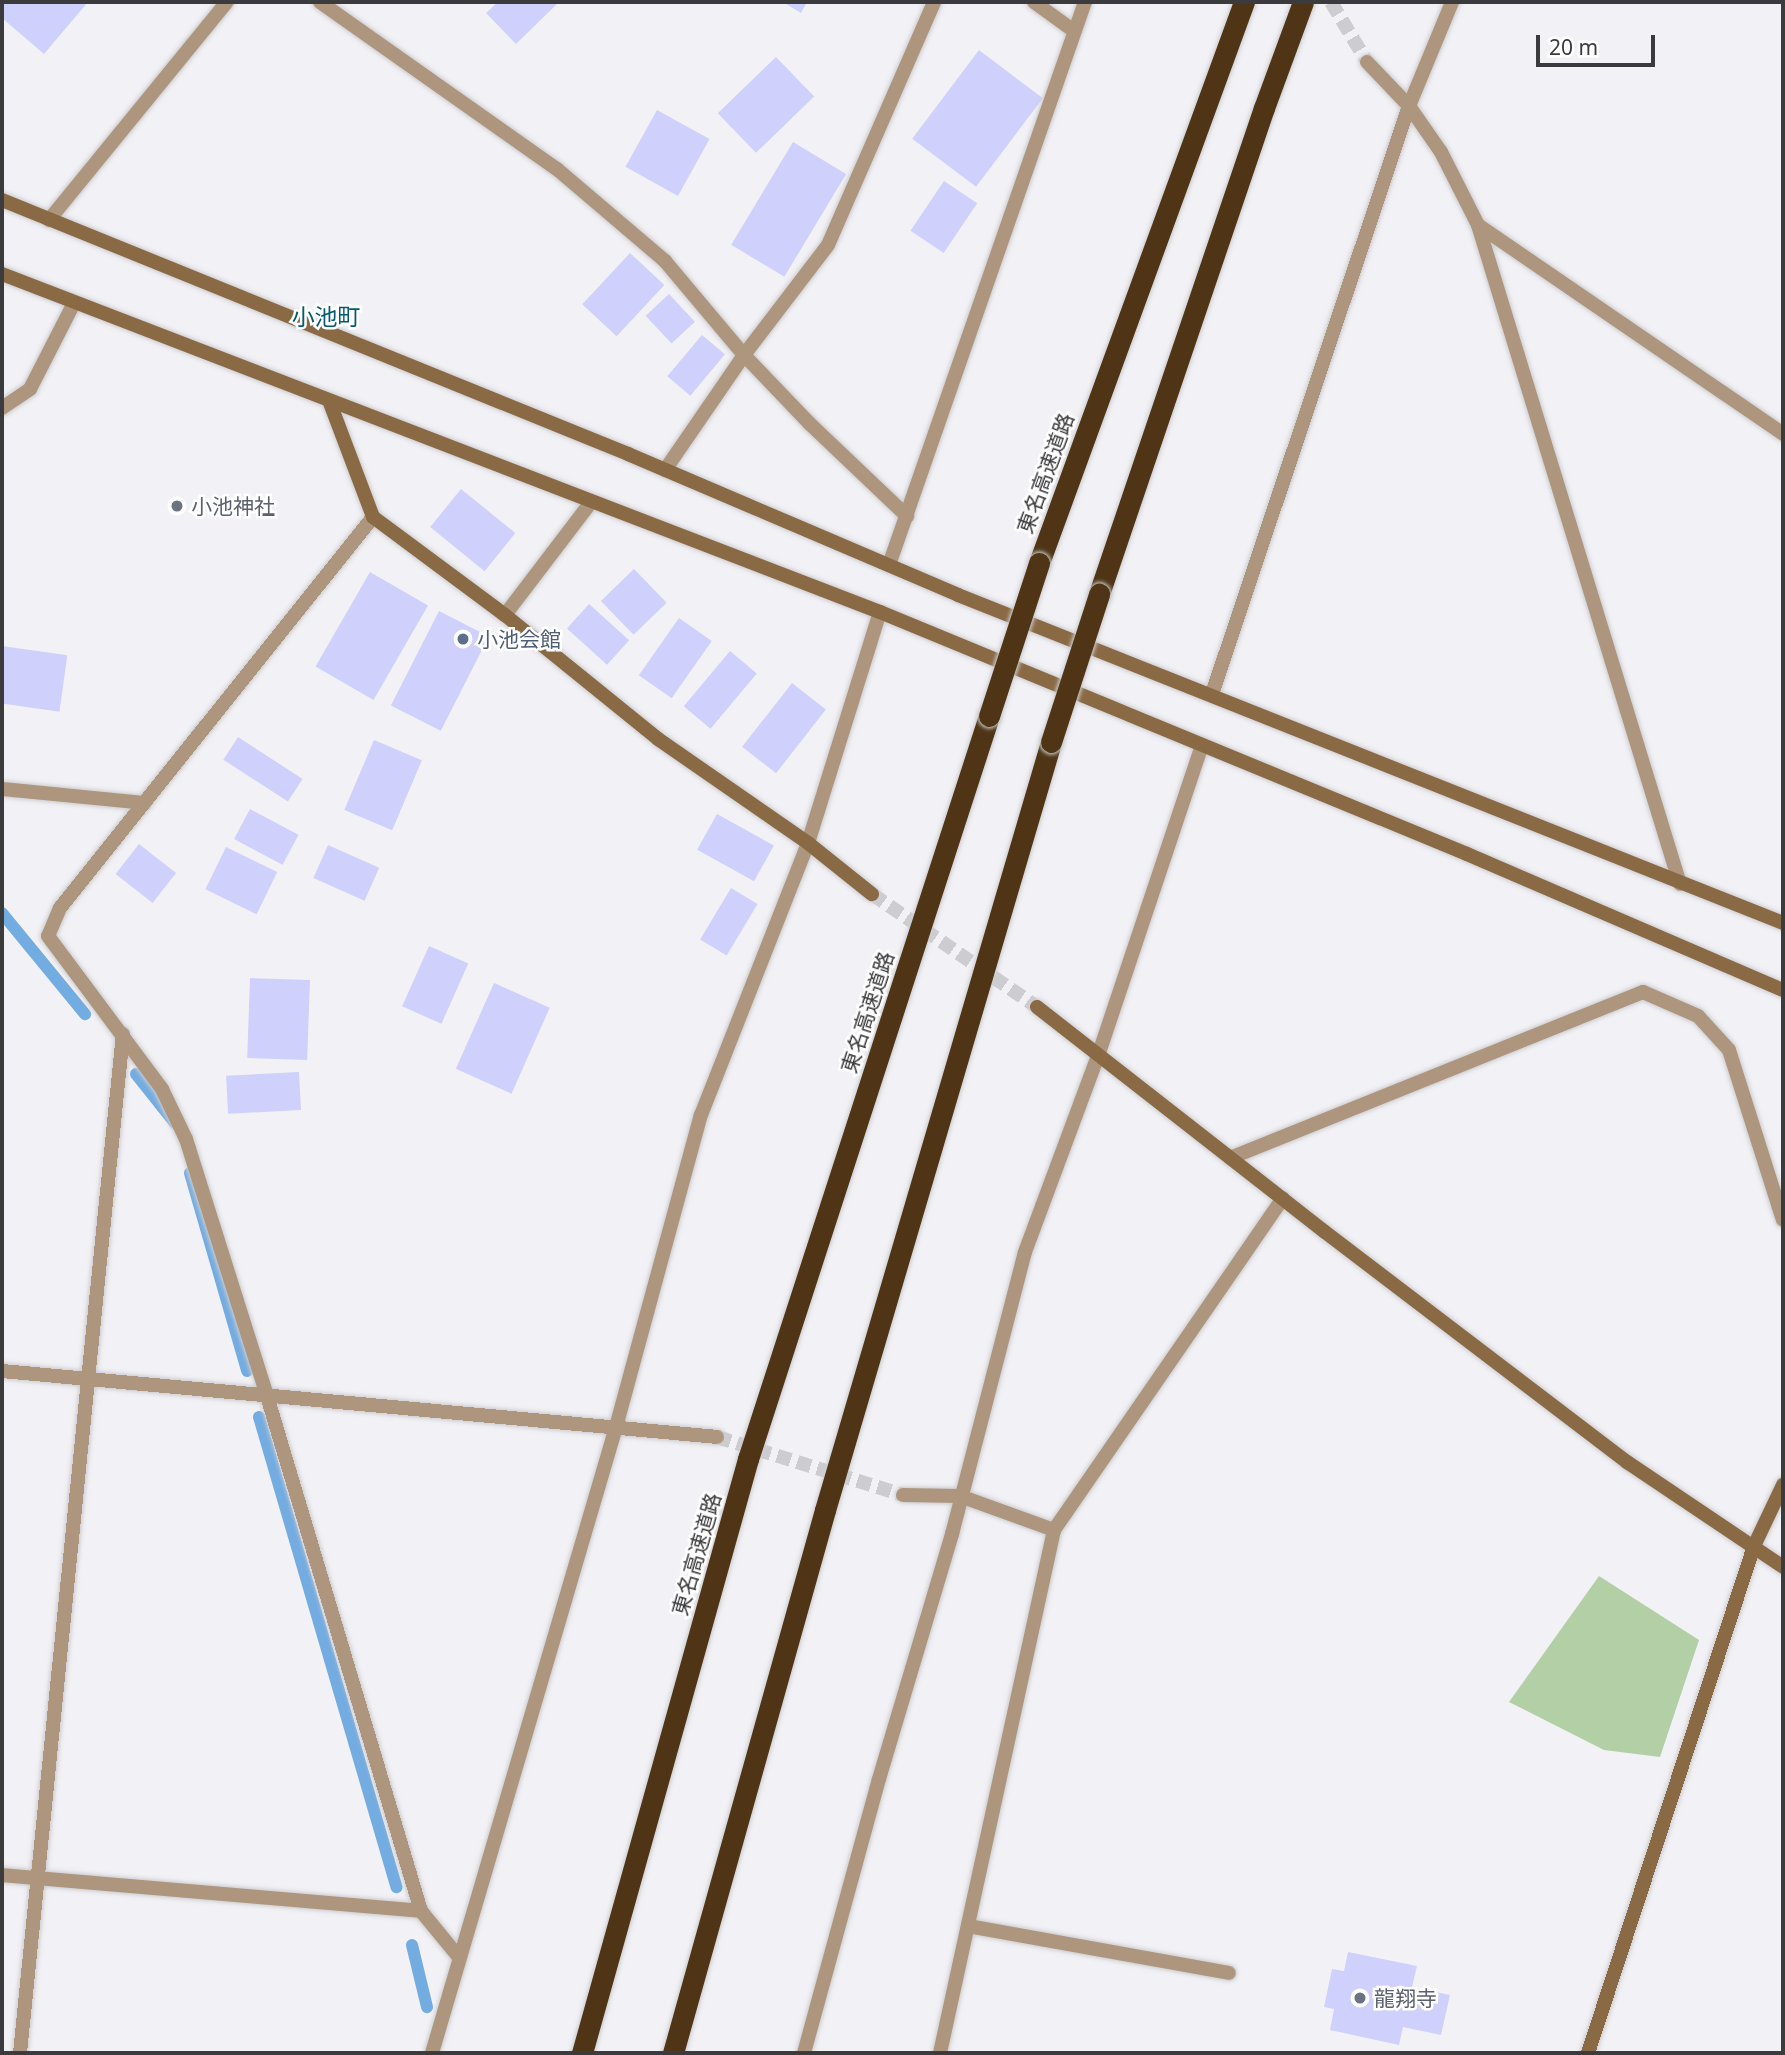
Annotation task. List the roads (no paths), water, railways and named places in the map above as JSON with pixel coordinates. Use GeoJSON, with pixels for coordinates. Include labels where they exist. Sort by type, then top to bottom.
{"type":"FeatureCollection","features":[{"type":"Feature","properties":{"kind":"highway","name":"東名高速道路"},"geometry":{"type":"LineString","coordinates":[[582,2053],[748,1459],[1039,563],[1244,2]]}},
{"type":"Feature","properties":{"kind":"highway"},"geometry":{"type":"LineString","coordinates":[[673,2053],[825,1510],[1051,742],[1264,108],[1304,2]]}},
{"type":"Feature","properties":{"kind":"street"},"geometry":{"type":"LineString","coordinates":[[49,220],[227,2]]}},
{"type":"Feature","properties":{"kind":"street"},"geometry":{"type":"LineString","coordinates":[[320,2],[557,169],[666,261],[744,355],[810,424],[907,516]]}},
{"type":"Feature","properties":{"kind":"street"},"geometry":{"type":"LineString","coordinates":[[665,470],[744,355],[828,245],[934,2]]}},
{"type":"Feature","properties":{"kind":"street"},"geometry":{"type":"LineString","coordinates":[[1034,2],[1073,31]]}},
{"type":"Feature","properties":{"kind":"street"},"geometry":{"type":"LineString","coordinates":[[889,565],[1085,2]]}},
{"type":"Feature","properties":{"kind":"street"},"geometry":{"type":"LineString","coordinates":[[1212,694],[1409,106],[1452,2]]}},
{"type":"Feature","properties":{"kind":"street"},"geometry":{"type":"LineString","coordinates":[[1367,62],[1409,106],[1441,152],[1478,225],[1680,884]]}},
{"type":"Feature","properties":{"kind":"street"},"geometry":{"type":"LineString","coordinates":[[2,200],[665,470],[889,565],[1783,923]]}},
{"type":"Feature","properties":{"kind":"street"},"geometry":{"type":"LineString","coordinates":[[1478,225],[1783,434]]}},
{"type":"Feature","properties":{"kind":"street"},"geometry":{"type":"LineString","coordinates":[[2,274],[330,403],[880,612],[1468,854],[1783,990]]}},
{"type":"Feature","properties":{"kind":"street"},"geometry":{"type":"LineString","coordinates":[[2,408],[30,389],[74,303]]}},
{"type":"Feature","properties":{"kind":"street"},"geometry":{"type":"LineString","coordinates":[[330,403],[373,517],[505,615],[658,739],[808,843],[873,894]]}},
{"type":"Feature","properties":{"kind":"street"},"geometry":{"type":"LineString","coordinates":[[505,615],[591,502]]}},
{"type":"Feature","properties":{"kind":"street"},"geometry":{"type":"LineString","coordinates":[[373,517],[60,908],[48,936],[162,1089],[186,1139],[267,1396],[421,1911],[458,1956]]}},
{"type":"Feature","properties":{"kind":"street"},"geometry":{"type":"LineString","coordinates":[[432,2053],[458,1956],[616,1427],[701,1115],[808,843],[880,612]]}},
{"type":"Feature","properties":{"kind":"street"},"geometry":{"type":"LineString","coordinates":[[804,2053],[960,1496],[1024,1252],[1099,1053],[1202,746]]}},
{"type":"Feature","properties":{"kind":"street"},"geometry":{"type":"LineString","coordinates":[[2,789],[144,803]]}},
{"type":"Feature","properties":{"kind":"street"},"geometry":{"type":"LineString","coordinates":[[1230,1158],[1643,992],[1698,1016],[1729,1050],[1783,1220]]}},
{"type":"Feature","properties":{"kind":"street"},"geometry":{"type":"LineString","coordinates":[[1037,1007],[1627,1462],[1783,1567]]}},
{"type":"Feature","properties":{"kind":"street"},"geometry":{"type":"LineString","coordinates":[[20,2053],[86,1379],[123,1034]]}},
{"type":"Feature","properties":{"kind":"street"},"geometry":{"type":"LineString","coordinates":[[940,2053],[1054,1530],[1283,1198]]}},
{"type":"Feature","properties":{"kind":"street"},"geometry":{"type":"LineString","coordinates":[[2,1370],[717,1437]]}},
{"type":"Feature","properties":{"kind":"street"},"geometry":{"type":"LineString","coordinates":[[1588,2053],[1754,1546],[1783,1485]]}},
{"type":"Feature","properties":{"kind":"street"},"geometry":{"type":"LineString","coordinates":[[903,1495],[960,1496],[1054,1530]]}},
{"type":"Feature","properties":{"kind":"street"},"geometry":{"type":"LineString","coordinates":[[2,1875],[421,1911]]}},
{"type":"Feature","properties":{"kind":"street"},"geometry":{"type":"LineString","coordinates":[[968,1926],[1229,1973]]}},
{"type":"Feature","properties":{"kind":"waterway"},"geometry":{"type":"LineString","coordinates":[[2,913],[85,1014]]}},
{"type":"Feature","properties":{"kind":"waterway"},"geometry":{"type":"LineString","coordinates":[[136,1074],[175,1123]]}},
{"type":"Feature","properties":{"kind":"waterway"},"geometry":{"type":"LineString","coordinates":[[190,1173],[247,1371]]}},
{"type":"Feature","properties":{"kind":"waterway"},"geometry":{"type":"LineString","coordinates":[[259,1417],[396,1887]]}},
{"type":"Feature","properties":{"kind":"waterway"},"geometry":{"type":"LineString","coordinates":[[412,1945],[427,2007]]}},
{"type":"Feature","properties":{"kind":"tunnel"},"geometry":{"type":"LineString","coordinates":[[1331,2],[1367,62]]}},
{"type":"Feature","properties":{"kind":"tunnel"},"geometry":{"type":"LineString","coordinates":[[872,894],[1037,1007]]}},
{"type":"Feature","properties":{"kind":"tunnel"},"geometry":{"type":"LineString","coordinates":[[717,1437],[903,1495]]}},
{"type":"Feature","properties":{"kind":"place","name":"小池神社"},"geometry":{"type":"Point","coordinates":[177,506]}},
{"type":"Feature","properties":{"kind":"place","name":"小池会館"},"geometry":{"type":"Point","coordinates":[463,639]}},
{"type":"Feature","properties":{"kind":"place","name":"龍翔寺"},"geometry":{"type":"Point","coordinates":[1360,1998]}},
{"type":"Feature","properties":{"kind":"district","name":"小池町"},"geometry":{"type":"Point","coordinates":[326,316]}}]}
